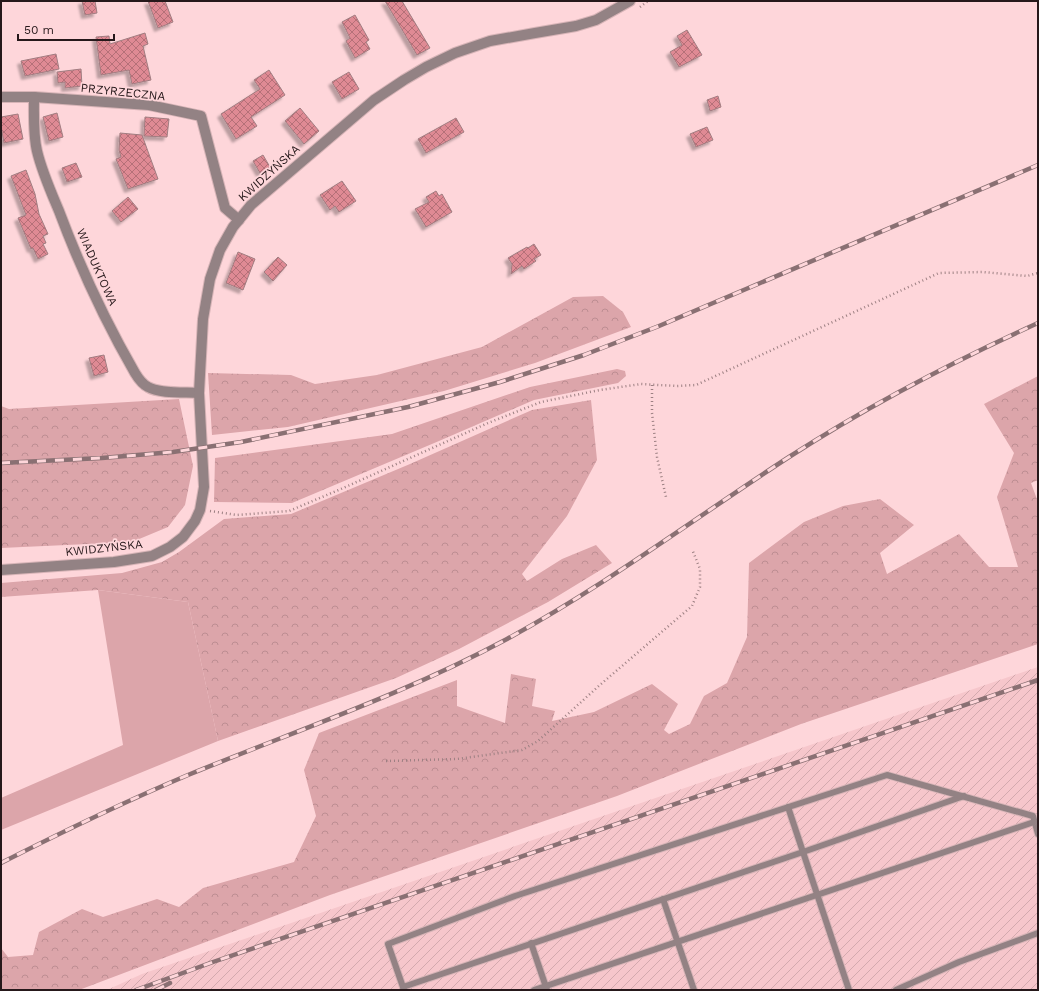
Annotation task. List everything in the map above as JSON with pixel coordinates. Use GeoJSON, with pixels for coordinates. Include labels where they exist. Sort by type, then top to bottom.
{"type":"FeatureCollection","features":[{"type":"Feature","properties":{"kind":"street","name":"KWIDZYŃSKA"},"geometry":{"type":"LineString","coordinates":[[1,570],[114,562],[152,556],[170,547],[183,537],[195,521],[200,510],[204,487],[199,393],[203,319],[210,279],[220,250],[233,227],[251,205],[374,100],[426,67],[455,53],[490,41],[576,26],[596,20],[630,1]]}},
{"type":"Feature","properties":{"kind":"street","name":"PRZYRZECZNA"},"geometry":{"type":"LineString","coordinates":[[1,97],[34,97],[148,105],[201,116],[225,208],[239,220]]}},
{"type":"Feature","properties":{"kind":"street","name":"WIADUKTOWA"},"geometry":{"type":"LineString","coordinates":[[34,97],[34,130],[37,151],[45,175],[70,241],[99,305],[131,367],[140,380],[150,388],[199,393]]}},
{"type":"Feature","properties":{"kind":"lane"},"geometry":{"type":"LineString","coordinates":[[964,796],[403,988],[388,944],[515,896],[887,775],[964,796],[1033,816],[1038,834]]}},
{"type":"Feature","properties":{"kind":"lane"},"geometry":{"type":"LineString","coordinates":[[788,807],[849,990]]}},
{"type":"Feature","properties":{"kind":"lane"},"geometry":{"type":"LineString","coordinates":[[534,990],[547,988],[678,942],[1034,822]]}},
{"type":"Feature","properties":{"kind":"lane"},"geometry":{"type":"LineString","coordinates":[[663,899],[694,990]]}},
{"type":"Feature","properties":{"kind":"lane"},"geometry":{"type":"LineString","coordinates":[[896,990],[959,962],[1038,933]]}},
{"type":"Feature","properties":{"kind":"lane"},"geometry":{"type":"LineString","coordinates":[[531,943],[547,988]]}},
{"type":"Feature","properties":{"kind":"path"},"geometry":{"type":"LineString","coordinates":[[200,510],[237,515],[289,510],[341,489],[488,423],[541,402],[600,390],[641,384],[677,386],[696,385],[939,273],[983,272],[1027,276],[1038,273]]}},
{"type":"Feature","properties":{"kind":"path"},"geometry":{"type":"LineString","coordinates":[[652,385],[652,414],[657,457],[666,498]]}},
{"type":"Feature","properties":{"kind":"path"},"geometry":{"type":"LineString","coordinates":[[386,761],[457,759],[522,750],[538,741],[600,684],[692,606],[700,587],[700,569],[692,549]]}},
{"type":"Feature","properties":{"kind":"shaded area"},"geometry":{"type":"Polygon","coordinates":[[[1038,667],[1038,990],[107,990],[142,974],[1038,667]]]}},
{"type":"Feature","properties":{"kind":"green space"},"geometry":{"type":"Polygon","coordinates":[[[603,296],[623,312],[631,327],[535,363],[444,391],[288,427],[212,435],[208,373],[291,375],[315,384],[377,375],[482,347],[573,297],[603,296]]]}},
{"type":"Feature","properties":{"kind":"green space"},"geometry":{"type":"Polygon","coordinates":[[[617,369],[625,371],[626,376],[618,383],[534,400],[292,503],[214,502],[215,458],[392,434],[530,387],[617,369]]]}},
{"type":"Feature","properties":{"kind":"green space"},"geometry":{"type":"Polygon","coordinates":[[[1038,376],[1038,480],[1031,483],[1038,502],[1038,644],[801,724],[617,796],[330,895],[79,990],[1,990],[1,948],[8,957],[33,955],[39,932],[82,909],[103,917],[157,899],[179,907],[203,888],[294,862],[316,816],[304,770],[319,733],[457,680],[457,706],[505,723],[511,674],[536,679],[532,706],[555,711],[552,721],[594,712],[652,684],[678,704],[664,730],[669,734],[690,724],[704,696],[727,683],[747,637],[749,563],[804,522],[843,506],[880,499],[914,525],[880,553],[887,574],[959,534],[989,567],[1018,567],[997,497],[1014,453],[984,404],[1038,376]]]}},
{"type":"Feature","properties":{"kind":"green space"},"geometry":{"type":"Polygon","coordinates":[[[179,399],[193,466],[185,505],[168,527],[132,542],[1,548],[1,406],[9,409],[179,399]]]}},
{"type":"Feature","properties":{"kind":"green space"},"geometry":{"type":"Polygon","coordinates":[[[591,400],[597,460],[567,516],[522,574],[527,581],[562,559],[596,545],[612,563],[548,602],[459,649],[396,678],[218,741],[188,602],[98,590],[1,597],[1,583],[122,573],[162,562],[179,552],[224,519],[291,514],[410,464],[532,410],[591,400]]]}},
{"type":"Feature","properties":{"kind":"green space"},"geometry":{"type":"Polygon","coordinates":[[[98,590],[188,602],[218,741],[1,830],[1,798],[123,745],[98,590]]]}},
{"type":"Feature","properties":{"kind":"building"},"geometry":{"type":"Polygon","coordinates":[[[82,1],[95,1],[97,13],[85,15],[82,1]]]}},
{"type":"Feature","properties":{"kind":"building"},"geometry":{"type":"Polygon","coordinates":[[[148,1],[165,1],[173,22],[158,28],[148,1]]]}},
{"type":"Feature","properties":{"kind":"building"},"geometry":{"type":"Polygon","coordinates":[[[385,1],[402,1],[430,48],[417,55],[385,1]]]}},
{"type":"Feature","properties":{"kind":"building"},"geometry":{"type":"Polygon","coordinates":[[[355,15],[369,40],[366,42],[370,49],[355,58],[346,41],[350,38],[342,22],[355,15]]]}},
{"type":"Feature","properties":{"kind":"building"},"geometry":{"type":"Polygon","coordinates":[[[687,30],[702,55],[679,67],[670,52],[682,45],[677,36],[687,30]]]}},
{"type":"Feature","properties":{"kind":"building"},"geometry":{"type":"Polygon","coordinates":[[[145,33],[148,44],[143,46],[151,80],[132,84],[129,70],[101,75],[96,37],[109,36],[110,44],[145,33]]]}},
{"type":"Feature","properties":{"kind":"building"},"geometry":{"type":"Polygon","coordinates":[[[56,54],[59,69],[25,76],[21,61],[56,54]]]}},
{"type":"Feature","properties":{"kind":"building"},"geometry":{"type":"Polygon","coordinates":[[[81,69],[82,86],[65,88],[65,82],[58,83],[57,72],[81,69]]]}},
{"type":"Feature","properties":{"kind":"building"},"geometry":{"type":"Polygon","coordinates":[[[269,70],[285,95],[251,117],[257,126],[236,139],[221,114],[260,89],[254,80],[269,70]]]}},
{"type":"Feature","properties":{"kind":"building"},"geometry":{"type":"Polygon","coordinates":[[[349,72],[359,89],[342,99],[332,82],[349,72]]]}},
{"type":"Feature","properties":{"kind":"building"},"geometry":{"type":"Polygon","coordinates":[[[718,96],[721,107],[710,111],[707,100],[718,96]]]}},
{"type":"Feature","properties":{"kind":"building"},"geometry":{"type":"Polygon","coordinates":[[[300,108],[319,131],[304,144],[285,121],[300,108]]]}},
{"type":"Feature","properties":{"kind":"building"},"geometry":{"type":"Polygon","coordinates":[[[57,113],[63,137],[49,141],[43,117],[57,113]]]}},
{"type":"Feature","properties":{"kind":"building"},"geometry":{"type":"Polygon","coordinates":[[[18,114],[23,139],[4,143],[1,117],[18,114]]]}},
{"type":"Feature","properties":{"kind":"building"},"geometry":{"type":"Polygon","coordinates":[[[145,117],[169,119],[167,137],[144,136],[145,117]]]}},
{"type":"Feature","properties":{"kind":"building"},"geometry":{"type":"Polygon","coordinates":[[[456,118],[464,132],[426,153],[418,139],[456,118]]]}},
{"type":"Feature","properties":{"kind":"building"},"geometry":{"type":"Polygon","coordinates":[[[707,127],[713,140],[696,147],[690,134],[707,127]]]}},
{"type":"Feature","properties":{"kind":"building"},"geometry":{"type":"Polygon","coordinates":[[[120,133],[142,135],[158,179],[128,189],[116,159],[121,157],[119,150],[120,133]]]}},
{"type":"Feature","properties":{"kind":"building"},"geometry":{"type":"Polygon","coordinates":[[[263,155],[270,167],[260,173],[253,161],[263,155]]]}},
{"type":"Feature","properties":{"kind":"building"},"geometry":{"type":"Polygon","coordinates":[[[76,163],[82,177],[67,182],[62,168],[76,163]]]}},
{"type":"Feature","properties":{"kind":"building"},"geometry":{"type":"Polygon","coordinates":[[[26,170],[35,194],[39,214],[48,234],[43,236],[46,243],[43,244],[48,254],[38,259],[33,248],[31,249],[18,218],[26,215],[11,176],[26,170]]]}},
{"type":"Feature","properties":{"kind":"building"},"geometry":{"type":"Polygon","coordinates":[[[342,181],[356,201],[339,212],[335,206],[330,210],[320,195],[342,181]]]}},
{"type":"Feature","properties":{"kind":"building"},"geometry":{"type":"Polygon","coordinates":[[[436,191],[439,196],[442,194],[452,212],[426,227],[415,209],[429,202],[426,197],[436,191]]]}},
{"type":"Feature","properties":{"kind":"building"},"geometry":{"type":"Polygon","coordinates":[[[128,197],[138,209],[121,222],[112,211],[128,197]]]}},
{"type":"Feature","properties":{"kind":"building"},"geometry":{"type":"Polygon","coordinates":[[[534,244],[541,255],[534,259],[536,261],[524,269],[522,266],[511,274],[512,264],[508,258],[534,244]]]}},
{"type":"Feature","properties":{"kind":"building"},"geometry":{"type":"Polygon","coordinates":[[[238,252],[255,259],[243,290],[226,283],[238,252]]]}},
{"type":"Feature","properties":{"kind":"building"},"geometry":{"type":"Polygon","coordinates":[[[278,257],[287,265],[273,281],[264,272],[278,257]]]}},
{"type":"Feature","properties":{"kind":"building"},"geometry":{"type":"Polygon","coordinates":[[[104,355],[108,372],[94,376],[89,358],[104,355]]]}},
{"type":"Feature","properties":{"kind":"railway"},"geometry":{"type":"LineString","coordinates":[[1,463],[102,458],[173,452],[241,442],[408,407],[500,382],[584,355],[659,326],[1038,165]]}},
{"type":"Feature","properties":{"kind":"railway"},"geometry":{"type":"LineString","coordinates":[[1,863],[164,785],[389,695],[468,659],[507,639],[615,574],[754,480],[849,420],[942,369],[1038,323]]}},
{"type":"Feature","properties":{"kind":"railway"},"geometry":{"type":"LineString","coordinates":[[136,990],[213,962],[1038,680]]}},
{"type":"Feature","properties":{"kind":"railway"},"geometry":{"type":"LineString","coordinates":[[156,990],[170,983]]}}]}
